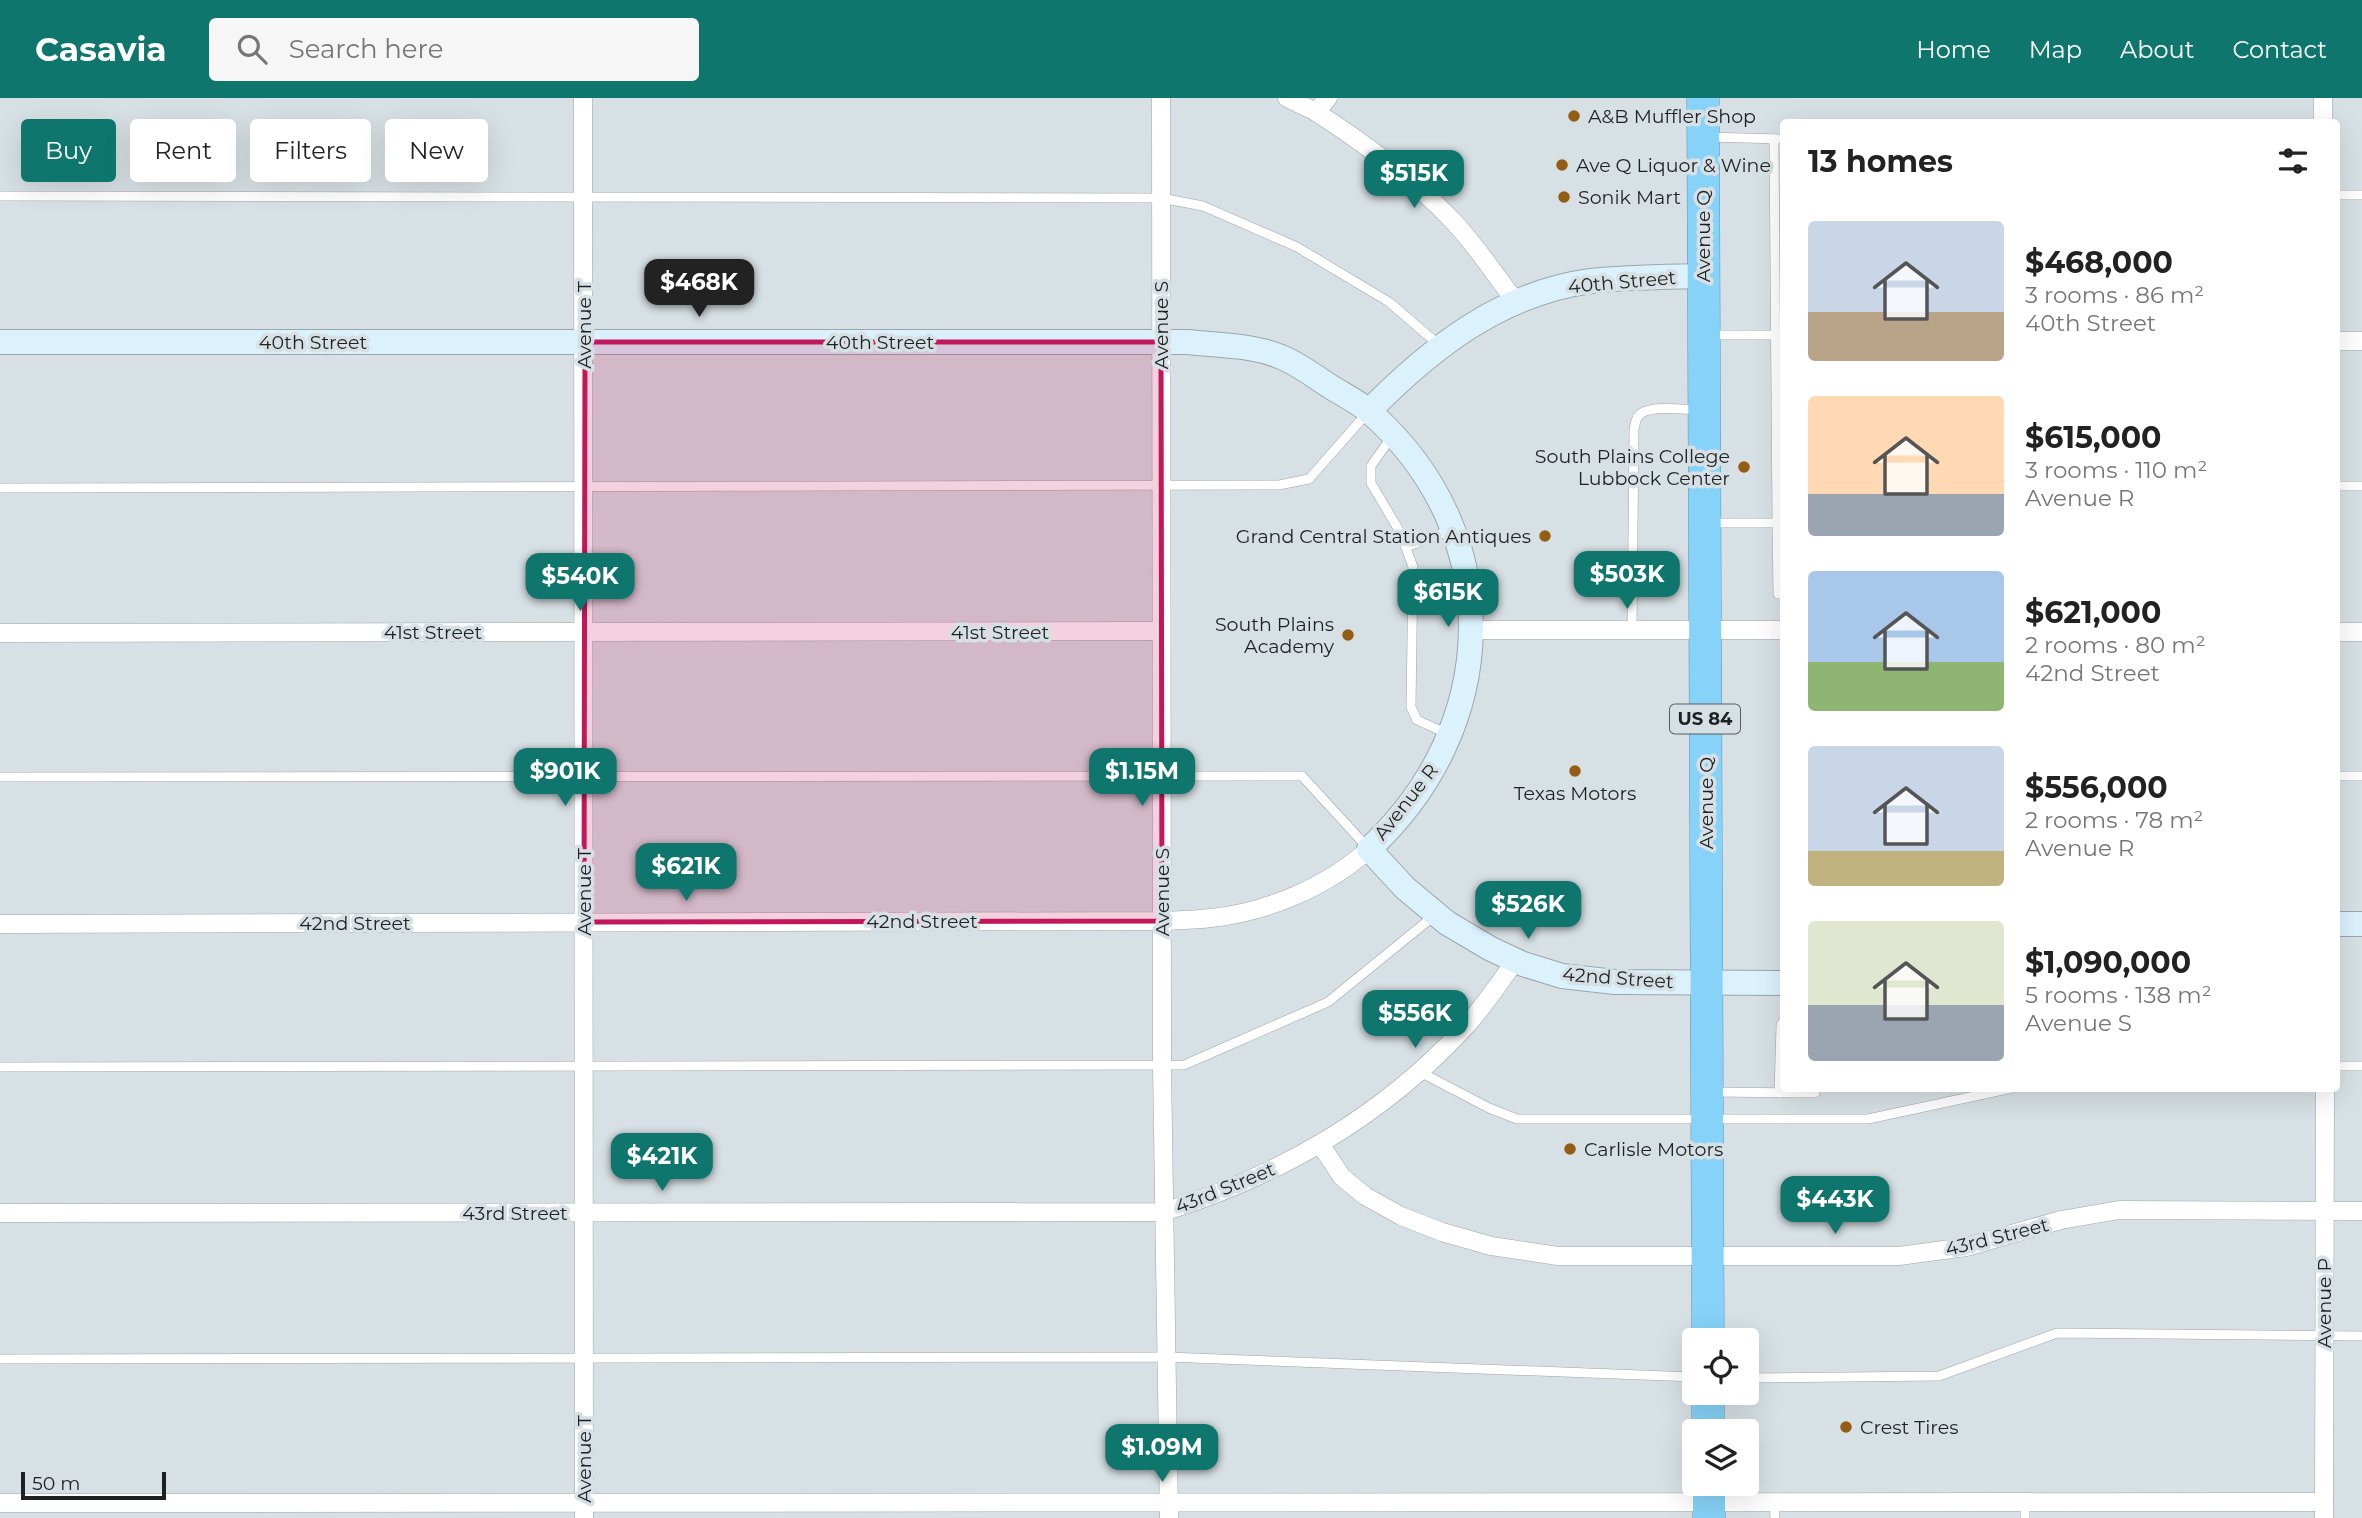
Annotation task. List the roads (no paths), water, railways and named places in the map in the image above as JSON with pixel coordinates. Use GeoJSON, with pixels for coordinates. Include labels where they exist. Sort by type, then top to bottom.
{"type":"FeatureCollection","features":[{"type":"Feature","properties":{"kind":"highway","name":"Avenue Q"},"geometry":{"type":"LineString","coordinates":[[1703,98],[1707,1328]]}},
{"type":"Feature","properties":{"kind":"street","name":"Avenue T"},"geometry":{"type":"LineString","coordinates":[[583,98],[584,1511]]}},
{"type":"Feature","properties":{"kind":"street","name":"Avenue S"},"geometry":{"type":"LineString","coordinates":[[1161,98],[1162,1066],[1169,1511]]}},
{"type":"Feature","properties":{"kind":"street"},"geometry":{"type":"LineString","coordinates":[[1287,98],[1322,105],[1416,186],[1454,222],[1516,302]]}},
{"type":"Feature","properties":{"kind":"street"},"geometry":{"type":"LineString","coordinates":[[2323,98],[2323,119]]}},
{"type":"Feature","properties":{"kind":"street","name":"40th Street"},"geometry":{"type":"LineString","coordinates":[[0,342],[1161,342],[1221,346],[1279,356],[1369,411],[1397,382],[1440,346],[1470,325],[1516,302],[1590,281],[1704,276]]}},
{"type":"Feature","properties":{"kind":"street"},"geometry":{"type":"LineString","coordinates":[[2340,341],[2362,341]]}},
{"type":"Feature","properties":{"kind":"street","name":"Avenue R"},"geometry":{"type":"LineString","coordinates":[[1369,411],[1394,435],[1430,483],[1453,529],[1464,567],[1471,630],[1470,657],[1463,698],[1451,735],[1431,775],[1387,832],[1369,849]]}},
{"type":"Feature","properties":{"kind":"street"},"geometry":{"type":"LineString","coordinates":[[1471,630],[1780,630]]}},
{"type":"Feature","properties":{"kind":"street","name":"41st Street"},"geometry":{"type":"LineString","coordinates":[[0,633],[1161,631]]}},
{"type":"Feature","properties":{"kind":"street"},"geometry":{"type":"LineString","coordinates":[[2340,632],[2362,632]]}},
{"type":"Feature","properties":{"kind":"street","name":"42nd Street"},"geometry":{"type":"LineString","coordinates":[[0,924],[1162,921],[1213,918],[1259,908],[1309,890],[1369,849],[1405,888],[1447,923],[1515,961],[1562,976],[1615,982],[1780,983]]}},
{"type":"Feature","properties":{"kind":"street"},"geometry":{"type":"LineString","coordinates":[[2340,924],[2362,924]]}},
{"type":"Feature","properties":{"kind":"street"},"geometry":{"type":"LineString","coordinates":[[1320,1144],[1365,1115],[1420,1072],[1465,1027],[1515,961]]}},
{"type":"Feature","properties":{"kind":"street","name":"Avenue P"},"geometry":{"type":"LineString","coordinates":[[2325,1092],[2325,1510]]}},
{"type":"Feature","properties":{"kind":"street","name":"43rd Street"},"geometry":{"type":"LineString","coordinates":[[0,1213],[1163,1212],[1210,1198],[1274,1170],[1320,1144],[1342,1177],[1365,1196],[1401,1216],[1442,1233],[1491,1246],[1558,1256],[1899,1256],[1966,1247],[2061,1220],[2119,1210],[2362,1211]]}},
{"type":"Feature","properties":{"kind":"street"},"geometry":{"type":"LineString","coordinates":[[0,1503],[584,1511],[1169,1511],[1709,1501],[1775,1510],[2325,1510]]}},
{"type":"Feature","properties":{"kind":"lane"},"geometry":{"type":"LineString","coordinates":[[1703,137],[1778,139],[1780,493],[1777,523],[1780,540],[1780,594]]}},
{"type":"Feature","properties":{"kind":"lane"},"geometry":{"type":"LineString","coordinates":[[2340,195],[2362,195]]}},
{"type":"Feature","properties":{"kind":"lane"},"geometry":{"type":"LineString","coordinates":[[0,196],[1161,198],[1203,206],[1297,247],[1389,302],[1440,346]]}},
{"type":"Feature","properties":{"kind":"lane"},"geometry":{"type":"LineString","coordinates":[[1704,335],[1780,335]]}},
{"type":"Feature","properties":{"kind":"lane"},"geometry":{"type":"LineString","coordinates":[[1632,630],[1634,430],[1637,418],[1642,411],[1654,409],[1704,411]]}},
{"type":"Feature","properties":{"kind":"lane"},"geometry":{"type":"LineString","coordinates":[[0,488],[1279,485],[1309,479],[1369,411]]}},
{"type":"Feature","properties":{"kind":"lane"},"geometry":{"type":"LineString","coordinates":[[1394,435],[1371,466],[1371,483],[1400,532],[1413,567],[1411,708],[1417,720],[1451,735]]}},
{"type":"Feature","properties":{"kind":"lane"},"geometry":{"type":"LineString","coordinates":[[2340,486],[2362,486]]}},
{"type":"Feature","properties":{"kind":"lane"},"geometry":{"type":"LineString","coordinates":[[1704,523],[1777,523]]}},
{"type":"Feature","properties":{"kind":"lane"},"geometry":{"type":"LineString","coordinates":[[1406,547],[1453,529]]}},
{"type":"Feature","properties":{"kind":"lane"},"geometry":{"type":"LineString","coordinates":[[0,777],[1302,776],[1369,849]]}},
{"type":"Feature","properties":{"kind":"lane"},"geometry":{"type":"LineString","coordinates":[[2340,776],[2362,776]]}},
{"type":"Feature","properties":{"kind":"lane"},"geometry":{"type":"LineString","coordinates":[[0,1067],[1184,1065],[1328,1002],[1436,914]]}},
{"type":"Feature","properties":{"kind":"lane"},"geometry":{"type":"LineString","coordinates":[[1779,1093],[1780,1059]]}},
{"type":"Feature","properties":{"kind":"lane"},"geometry":{"type":"LineString","coordinates":[[2340,1066],[2362,1066]]}},
{"type":"Feature","properties":{"kind":"lane"},"geometry":{"type":"LineString","coordinates":[[1420,1072],[1489,1108],[1517,1119],[1707,1106],[1779,1093],[1815,1093]]}},
{"type":"Feature","properties":{"kind":"lane"},"geometry":{"type":"LineString","coordinates":[[1707,1106],[1868,1119],[1993,1092]]}},
{"type":"Feature","properties":{"kind":"lane"},"geometry":{"type":"LineString","coordinates":[[1759,1378],[1939,1376],[2057,1333],[2362,1336]]}},
{"type":"Feature","properties":{"kind":"lane"},"geometry":{"type":"LineString","coordinates":[[0,1359],[1166,1357],[1682,1377]]}},
{"type":"Feature","properties":{"kind":"place","name":"A&B Muffler Shop"},"geometry":{"type":"Point","coordinates":[1574,116]}},
{"type":"Feature","properties":{"kind":"place","name":"Ave Q Liquor & Wine"},"geometry":{"type":"Point","coordinates":[1562,165]}},
{"type":"Feature","properties":{"kind":"place","name":"Sonik Mart"},"geometry":{"type":"Point","coordinates":[1564,197]}},
{"type":"Feature","properties":{"kind":"place","name":"South Plains College Lubbock Center"},"geometry":{"type":"Point","coordinates":[1744,467]}},
{"type":"Feature","properties":{"kind":"place","name":"Grand Central Station Antiques"},"geometry":{"type":"Point","coordinates":[1545,536]}},
{"type":"Feature","properties":{"kind":"place","name":"South Plains Academy"},"geometry":{"type":"Point","coordinates":[1348,635]}},
{"type":"Feature","properties":{"kind":"place","name":"Texas Motors"},"geometry":{"type":"Point","coordinates":[1575,771]}},
{"type":"Feature","properties":{"kind":"place","name":"Carlisle Motors"},"geometry":{"type":"Point","coordinates":[1570,1149]}},
{"type":"Feature","properties":{"kind":"place","name":"Crest Tires"},"geometry":{"type":"Point","coordinates":[1846,1427]}}]}
